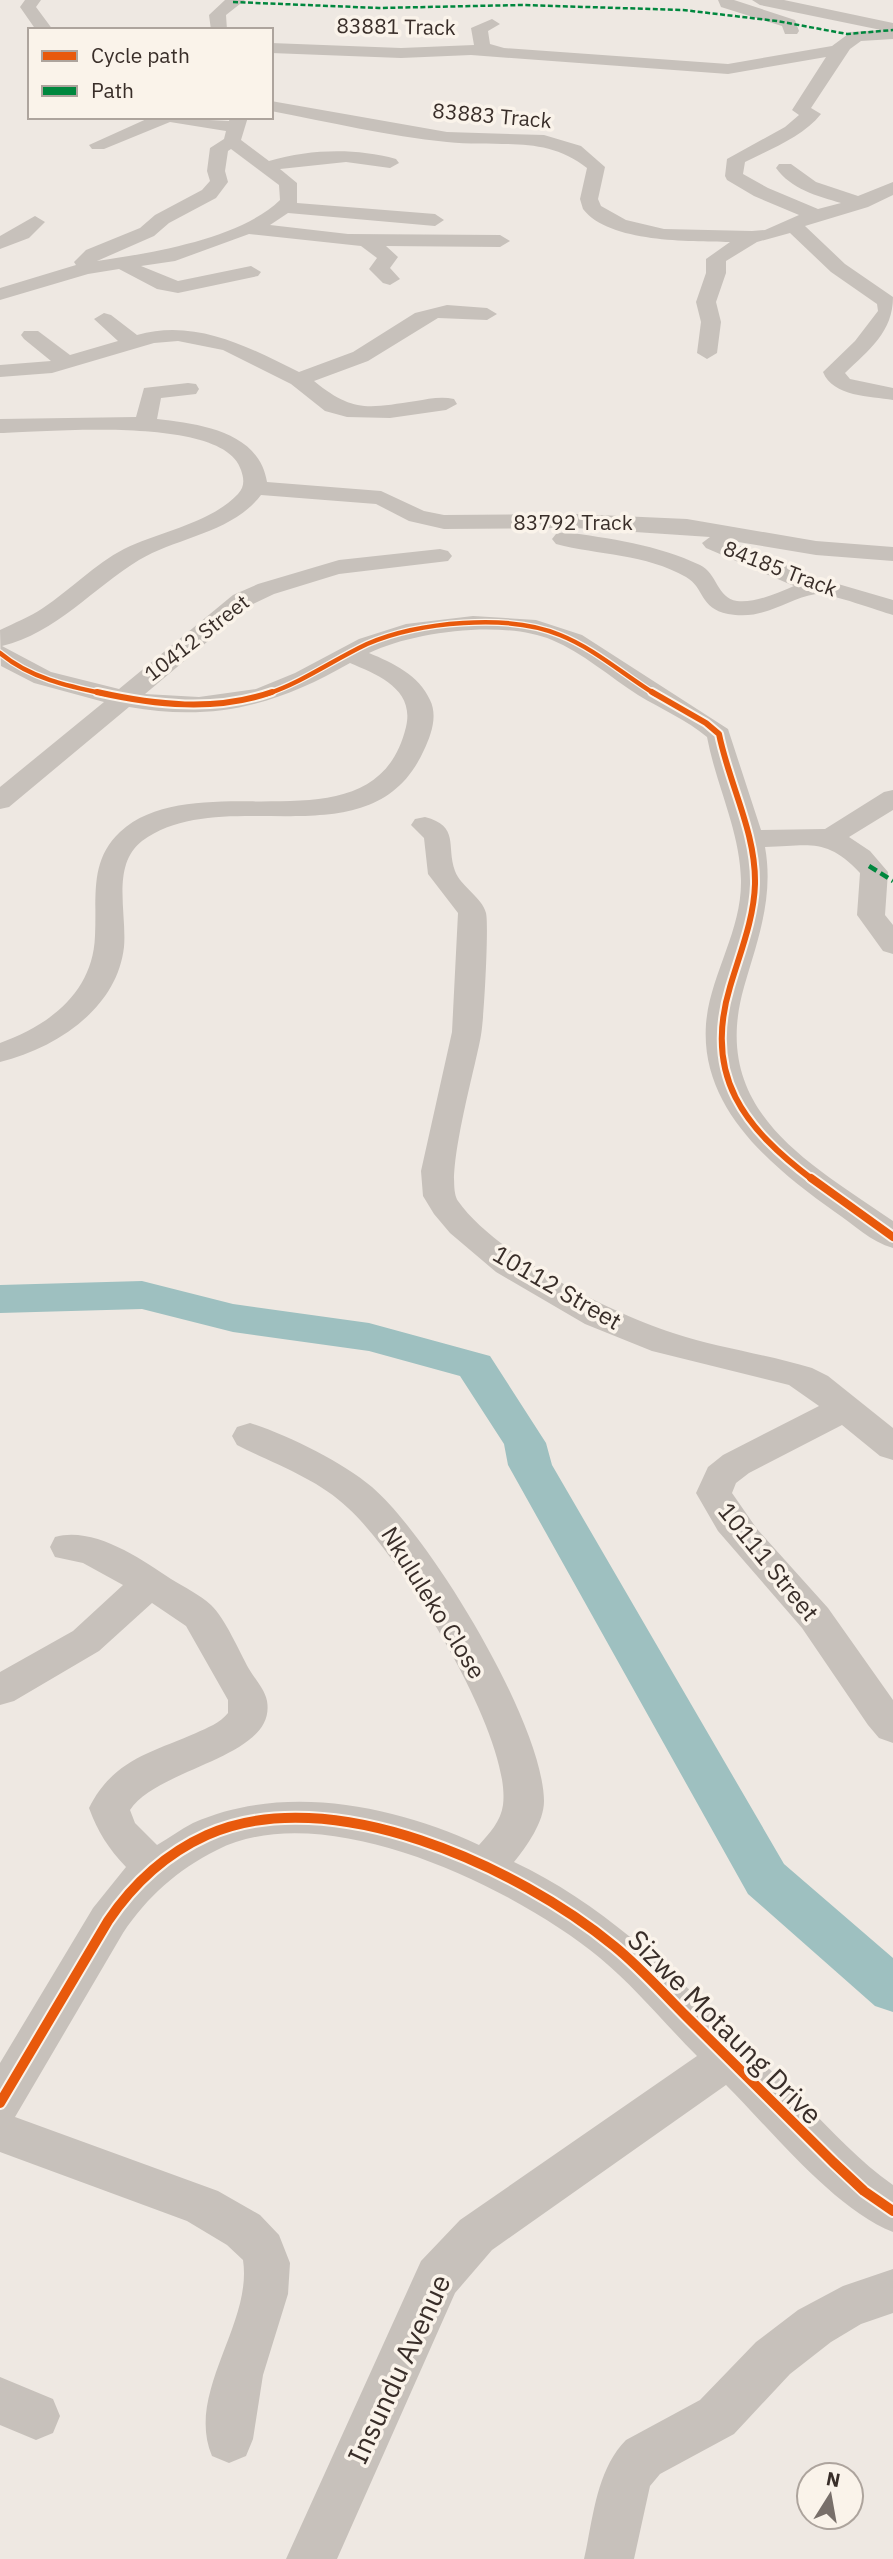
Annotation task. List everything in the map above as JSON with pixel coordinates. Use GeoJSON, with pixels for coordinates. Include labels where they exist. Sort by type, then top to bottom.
{"type":"FeatureCollection","features":[{"type":"Feature","properties":{"kind":"street"},"geometry":{"type":"LineString","coordinates":[[33,0],[28,6],[44,28]]}},
{"type":"Feature","properties":{"kind":"street"},"geometry":{"type":"LineString","coordinates":[[726,0],[727,4],[738,10],[789,23],[791,31]]}},
{"type":"Feature","properties":{"kind":"street"},"geometry":{"type":"LineString","coordinates":[[760,0],[878,16],[893,28]]}},
{"type":"Feature","properties":{"kind":"street"},"geometry":{"type":"LineString","coordinates":[[211,1],[233,2]]}},
{"type":"Feature","properties":{"kind":"street"},"geometry":{"type":"LineString","coordinates":[[218,28],[215,18],[233,2]]}},
{"type":"Feature","properties":{"kind":"street"},"geometry":{"type":"LineString","coordinates":[[492,24],[479,28],[479,51],[717,78],[748,67],[842,47]]}},
{"type":"Feature","properties":{"kind":"street"},"geometry":{"type":"LineString","coordinates":[[882,214],[823,214],[749,186],[734,176],[733,168],[736,159],[791,131],[812,114],[801,110],[819,83],[825,66],[842,47],[857,36],[893,34]]}},
{"type":"Feature","properties":{"kind":"street","name":"83881 Track"},"geometry":{"type":"LineString","coordinates":[[273,48],[393,53],[479,51],[520,45]]}},
{"type":"Feature","properties":{"kind":"street","name":"83883 Track"},"geometry":{"type":"LineString","coordinates":[[273,106],[447,137],[522,137],[551,142],[575,150],[596,167],[589,205],[606,219],[664,235],[769,235],[861,203],[893,188]]}},
{"type":"Feature","properties":{"kind":"street"},"geometry":{"type":"LineString","coordinates":[[98,145],[164,119]]}},
{"type":"Feature","properties":{"kind":"street"},"geometry":{"type":"LineString","coordinates":[[0,294],[86,268],[125,265],[168,257],[269,219],[284,207],[290,196],[288,183],[267,167],[236,129],[180,119]]}},
{"type":"Feature","properties":{"kind":"street"},"geometry":{"type":"LineString","coordinates":[[86,268],[84,263],[93,254],[140,236],[162,219],[209,194],[219,182],[215,171],[219,148],[236,129]]}},
{"type":"Feature","properties":{"kind":"street"},"geometry":{"type":"LineString","coordinates":[[267,167],[289,160],[359,157],[390,163]]}},
{"type":"Feature","properties":{"kind":"street"},"geometry":{"type":"LineString","coordinates":[[785,167],[796,177],[818,188],[861,203]]}},
{"type":"Feature","properties":{"kind":"street"},"geometry":{"type":"LineString","coordinates":[[284,207],[435,220]]}},
{"type":"Feature","properties":{"kind":"street"},"geometry":{"type":"LineString","coordinates":[[0,243],[22,234],[35,222]]}},
{"type":"Feature","properties":{"kind":"street"},"geometry":{"type":"LineString","coordinates":[[792,225],[838,268],[887,302],[888,311],[880,325],[834,372],[837,380],[843,384],[893,394]]}},
{"type":"Feature","properties":{"kind":"street"},"geometry":{"type":"LineString","coordinates":[[248,228],[365,240],[500,241]]}},
{"type":"Feature","properties":{"kind":"street"},"geometry":{"type":"LineString","coordinates":[[706,353],[711,322],[706,302],[716,273],[716,259],[752,237]]}},
{"type":"Feature","properties":{"kind":"street"},"geometry":{"type":"LineString","coordinates":[[365,240],[388,257],[379,269],[390,279]]}},
{"type":"Feature","properties":{"kind":"street"},"geometry":{"type":"LineString","coordinates":[[125,265],[155,284],[181,289],[226,275],[251,272]]}},
{"type":"Feature","properties":{"kind":"street"},"geometry":{"type":"LineString","coordinates":[[298,380],[366,354],[408,325],[439,309],[487,314]]}},
{"type":"Feature","properties":{"kind":"street"},"geometry":{"type":"LineString","coordinates":[[104,319],[133,342]]}},
{"type":"Feature","properties":{"kind":"street"},"geometry":{"type":"LineString","coordinates":[[31,335],[67,363]]}},
{"type":"Feature","properties":{"kind":"street"},"geometry":{"type":"LineString","coordinates":[[0,371],[67,363],[133,342],[168,335],[216,341],[298,380],[330,405],[349,411],[385,413],[421,405],[446,404]]}},
{"type":"Feature","properties":{"kind":"street"},"geometry":{"type":"LineString","coordinates":[[145,423],[152,393],[188,389]]}},
{"type":"Feature","properties":{"kind":"street"},"geometry":{"type":"LineString","coordinates":[[0,426],[145,423],[195,430],[236,447],[250,461],[255,471],[255,488],[229,513],[131,555],[48,616],[0,639]]}},
{"type":"Feature","properties":{"kind":"street","name":"83792 Track"},"geometry":{"type":"LineString","coordinates":[[255,488],[370,496],[431,520],[670,525],[816,548],[893,554]]}},
{"type":"Feature","properties":{"kind":"street"},"geometry":{"type":"LineString","coordinates":[[486,523],[620,548],[688,570],[703,580],[717,601],[727,605],[755,606],[816,585]]}},
{"type":"Feature","properties":{"kind":"street","name":"84185 Track"},"geometry":{"type":"LineString","coordinates":[[670,525],[816,585],[893,607]]}},
{"type":"Feature","properties":{"kind":"street","name":"10412 Street"},"geometry":{"type":"LineString","coordinates":[[0,801],[227,609],[259,591],[332,566],[390,558],[440,556]]}},
{"type":"Feature","properties":{"kind":"street"},"geometry":{"type":"LineString","coordinates":[[0,653],[11,674],[121,698],[186,706],[247,699],[288,687],[386,637],[446,626],[522,626],[546,629],[572,639],[716,730],[748,839],[755,885],[751,912],[721,1019],[719,1043],[723,1069],[734,1095],[764,1139],[790,1162],[893,1237]]}},
{"type":"Feature","properties":{"kind":"street"},"geometry":{"type":"LineString","coordinates":[[0,1053],[62,1023],[97,986],[109,950],[109,870],[114,856],[133,835],[155,823],[189,811],[229,807],[289,809],[335,805],[372,794],[397,775],[421,721],[419,702],[401,680],[349,654]]}},
{"type":"Feature","properties":{"kind":"street"},"geometry":{"type":"LineString","coordinates":[[748,839],[831,837],[881,818],[893,797]]}},
{"type":"Feature","properties":{"kind":"street","name":"10112 Street"},"geometry":{"type":"LineString","coordinates":[[425,825],[438,836],[438,857],[443,880],[472,912],[467,1032],[437,1171],[439,1196],[445,1207],[461,1225],[508,1264],[597,1316],[664,1343],[800,1376],[893,1447]]}},
{"type":"Feature","properties":{"kind":"street"},"geometry":{"type":"LineString","coordinates":[[831,837],[874,872],[871,915],[893,945]]}},
{"type":"Feature","properties":{"kind":"street","name":"10111 Street"},"geometry":{"type":"LineString","coordinates":[[845,1408],[736,1464],[721,1476],[713,1493],[729,1518],[816,1619],[864,1692],[893,1727]]}},
{"type":"Feature","properties":{"kind":"street","name":"Nkululeko Close"},"geometry":{"type":"LineString","coordinates":[[250,1436],[342,1485],[362,1499],[418,1572],[463,1642],[509,1734],[519,1758],[524,1782],[524,1804],[515,1829],[486,1867]]}},
{"type":"Feature","properties":{"kind":"street"},"geometry":{"type":"LineString","coordinates":[[68,1547],[91,1550],[150,1583],[199,1616],[247,1699],[249,1709],[246,1723],[237,1731],[132,1779],[113,1798],[108,1808],[111,1820],[119,1833],[153,1868]]}},
{"type":"Feature","properties":{"kind":"street"},"geometry":{"type":"LineString","coordinates":[[0,1690],[86,1641],[150,1583]]}},
{"type":"Feature","properties":{"kind":"street","name":"Sizwe Motaung Drive"},"geometry":{"type":"LineString","coordinates":[[0,2103],[117,1906],[153,1868],[205,1838],[236,1827],[274,1819],[347,1820],[384,1830],[486,1867],[539,1894],[615,1947],[727,2060],[863,2190],[893,2211]]}},
{"type":"Feature","properties":{"kind":"street","name":"Insundu Avenue"},"geometry":{"type":"LineString","coordinates":[[311,2559],[438,2277],[452,2259],[476,2235],[727,2060]]}},
{"type":"Feature","properties":{"kind":"street"},"geometry":{"type":"LineString","coordinates":[[0,2132],[202,2206],[223,2217],[262,2249],[268,2276],[265,2294],[239,2374],[229,2439]]}},
{"type":"Feature","properties":{"kind":"street"},"geometry":{"type":"LineString","coordinates":[[609,2559],[627,2479],[632,2467],[643,2456],[698,2431],[717,2417],[772,2359],[839,2309],[862,2299],[893,2291]]}},
{"type":"Feature","properties":{"kind":"waterway"},"geometry":{"type":"LineString","coordinates":[[0,1299],[142,1295],[233,1318],[369,1337],[475,1366],[525,1443],[530,1465],[766,1879],[893,1990]]}},
{"type":"Feature","properties":{"kind":"marked path"},"geometry":{"type":"LineString","coordinates":[[233,2],[379,8],[522,5],[683,10],[777,21],[847,34],[893,30]]}},
{"type":"Feature","properties":{"kind":"marked path"},"geometry":{"type":"LineString","coordinates":[[869,866],[893,881]]}},
{"type":"Feature","properties":{"kind":"cycle path"},"geometry":{"type":"LineString","coordinates":[[0,653],[20,668],[43,678],[113,696],[178,705],[220,704],[278,690],[386,637],[450,625],[517,625],[549,630],[573,641],[676,707],[706,723],[719,734],[754,864],[754,901],[721,1022],[720,1057],[731,1090],[750,1120],[775,1148],[835,1197],[893,1237]]}},
{"type":"Feature","properties":{"kind":"cycle path"},"geometry":{"type":"LineString","coordinates":[[0,2103],[108,1921],[128,1893],[153,1868],[207,1835],[266,1819],[328,1819],[390,1830],[452,1852],[511,1880],[566,1912],[615,1946],[833,2162],[864,2191],[893,2211]]}}]}
